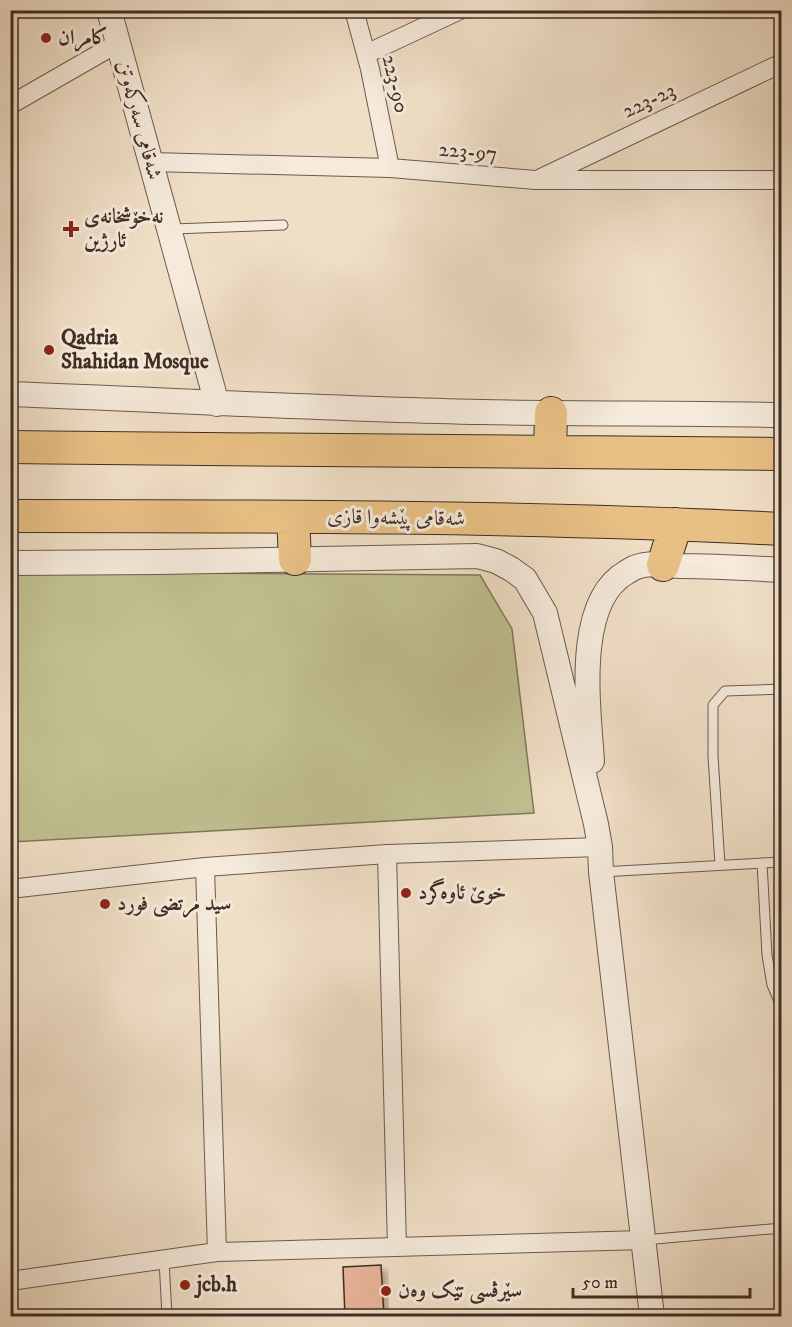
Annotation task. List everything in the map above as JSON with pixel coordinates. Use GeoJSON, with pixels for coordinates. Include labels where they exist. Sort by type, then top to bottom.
{"type":"FeatureCollection","features":[{"type":"Feature","properties":{"kind":"highway"},"geometry":{"type":"LineString","coordinates":[[550,452],[551,412]]}},
{"type":"Feature","properties":{"kind":"highway"},"geometry":{"type":"LineString","coordinates":[[10,447],[782,454]]}},
{"type":"Feature","properties":{"kind":"highway","name":"شەقامی پێشەوا قازی"},"geometry":{"type":"LineString","coordinates":[[10,516],[293,517],[676,524],[782,529]]}},
{"type":"Feature","properties":{"kind":"highway"},"geometry":{"type":"LineString","coordinates":[[293,517],[295,560]]}},
{"type":"Feature","properties":{"kind":"highway"},"geometry":{"type":"LineString","coordinates":[[663,565],[676,524]]}},
{"type":"Feature","properties":{"kind":"street","name":"شەقامی سەرکەوتن"},"geometry":{"type":"LineString","coordinates":[[110,10],[217,404]]}},
{"type":"Feature","properties":{"kind":"street","name":"223-90"},"geometry":{"type":"LineString","coordinates":[[354,10],[366,54],[390,168]]}},
{"type":"Feature","properties":{"kind":"street"},"geometry":{"type":"LineString","coordinates":[[366,54],[460,10]]}},
{"type":"Feature","properties":{"kind":"street"},"geometry":{"type":"LineString","coordinates":[[10,105],[118,43]]}},
{"type":"Feature","properties":{"kind":"street","name":"223-23"},"geometry":{"type":"LineString","coordinates":[[536,180],[782,63]]}},
{"type":"Feature","properties":{"kind":"street","name":"223-97"},"geometry":{"type":"LineString","coordinates":[[151,162],[390,168],[536,180],[782,180]]}},
{"type":"Feature","properties":{"kind":"street"},"geometry":{"type":"LineString","coordinates":[[10,394],[155,399],[217,404],[470,412],[782,415]]}},
{"type":"Feature","properties":{"kind":"street"},"geometry":{"type":"LineString","coordinates":[[10,563],[477,556],[496,561],[525,579],[545,613],[598,835]]}},
{"type":"Feature","properties":{"kind":"street"},"geometry":{"type":"LineString","coordinates":[[652,1317],[598,835],[588,691],[592,626],[597,607],[606,590],[620,575],[643,565],[782,570]]}},
{"type":"Feature","properties":{"kind":"street"},"geometry":{"type":"LineString","coordinates":[[10,889],[205,867],[387,854],[598,835]]}},
{"type":"Feature","properties":{"kind":"street"},"geometry":{"type":"LineString","coordinates":[[387,854],[397,1247]]}},
{"type":"Feature","properties":{"kind":"street"},"geometry":{"type":"LineString","coordinates":[[205,867],[218,1252]]}},
{"type":"Feature","properties":{"kind":"street"},"geometry":{"type":"LineString","coordinates":[[10,1281],[218,1252],[644,1240]]}},
{"type":"Feature","properties":{"kind":"lane"},"geometry":{"type":"LineString","coordinates":[[169,229],[283,225]]}},
{"type":"Feature","properties":{"kind":"lane"},"geometry":{"type":"LineString","coordinates":[[720,865],[713,756],[713,705],[725,691],[782,689]]}},
{"type":"Feature","properties":{"kind":"lane"},"geometry":{"type":"LineString","coordinates":[[602,872],[782,862]]}},
{"type":"Feature","properties":{"kind":"lane"},"geometry":{"type":"LineString","coordinates":[[762,863],[767,955],[772,985],[782,1008]]}},
{"type":"Feature","properties":{"kind":"lane"},"geometry":{"type":"LineString","coordinates":[[644,1240],[782,1228]]}},
{"type":"Feature","properties":{"kind":"lane"},"geometry":{"type":"LineString","coordinates":[[164,1260],[167,1317]]}},
{"type":"Feature","properties":{"kind":"shaded area"},"geometry":{"type":"Polygon","coordinates":[[[11,572],[480,575],[512,629],[534,813],[11,842],[11,572]]]}},
{"type":"Feature","properties":{"kind":"building"},"geometry":{"type":"Polygon","coordinates":[[[381,1265],[384,1316],[345,1316],[343,1267],[381,1265]]]}},
{"type":"Feature","properties":{"kind":"place","name":"كامران"},"geometry":{"type":"Point","coordinates":[46,38]}},
{"type":"Feature","properties":{"kind":"place","name":"نەخۆشخانەی ئارژین"},"geometry":{"type":"Point","coordinates":[71,229]}},
{"type":"Feature","properties":{"kind":"place","name":"Qadria Shahidan Mosque"},"geometry":{"type":"Point","coordinates":[49,350]}},
{"type":"Feature","properties":{"kind":"place","name":"خوێ ئاوەگرد"},"geometry":{"type":"Point","coordinates":[406,893]}},
{"type":"Feature","properties":{"kind":"place","name":"سيد مرتضى فورد"},"geometry":{"type":"Point","coordinates":[105,904]}},
{"type":"Feature","properties":{"kind":"place","name":"jcb.h"},"geometry":{"type":"Point","coordinates":[185,1285]}},
{"type":"Feature","properties":{"kind":"place","name":"سێرڤسی تێک وەن"},"geometry":{"type":"Point","coordinates":[386,1291]}}]}
